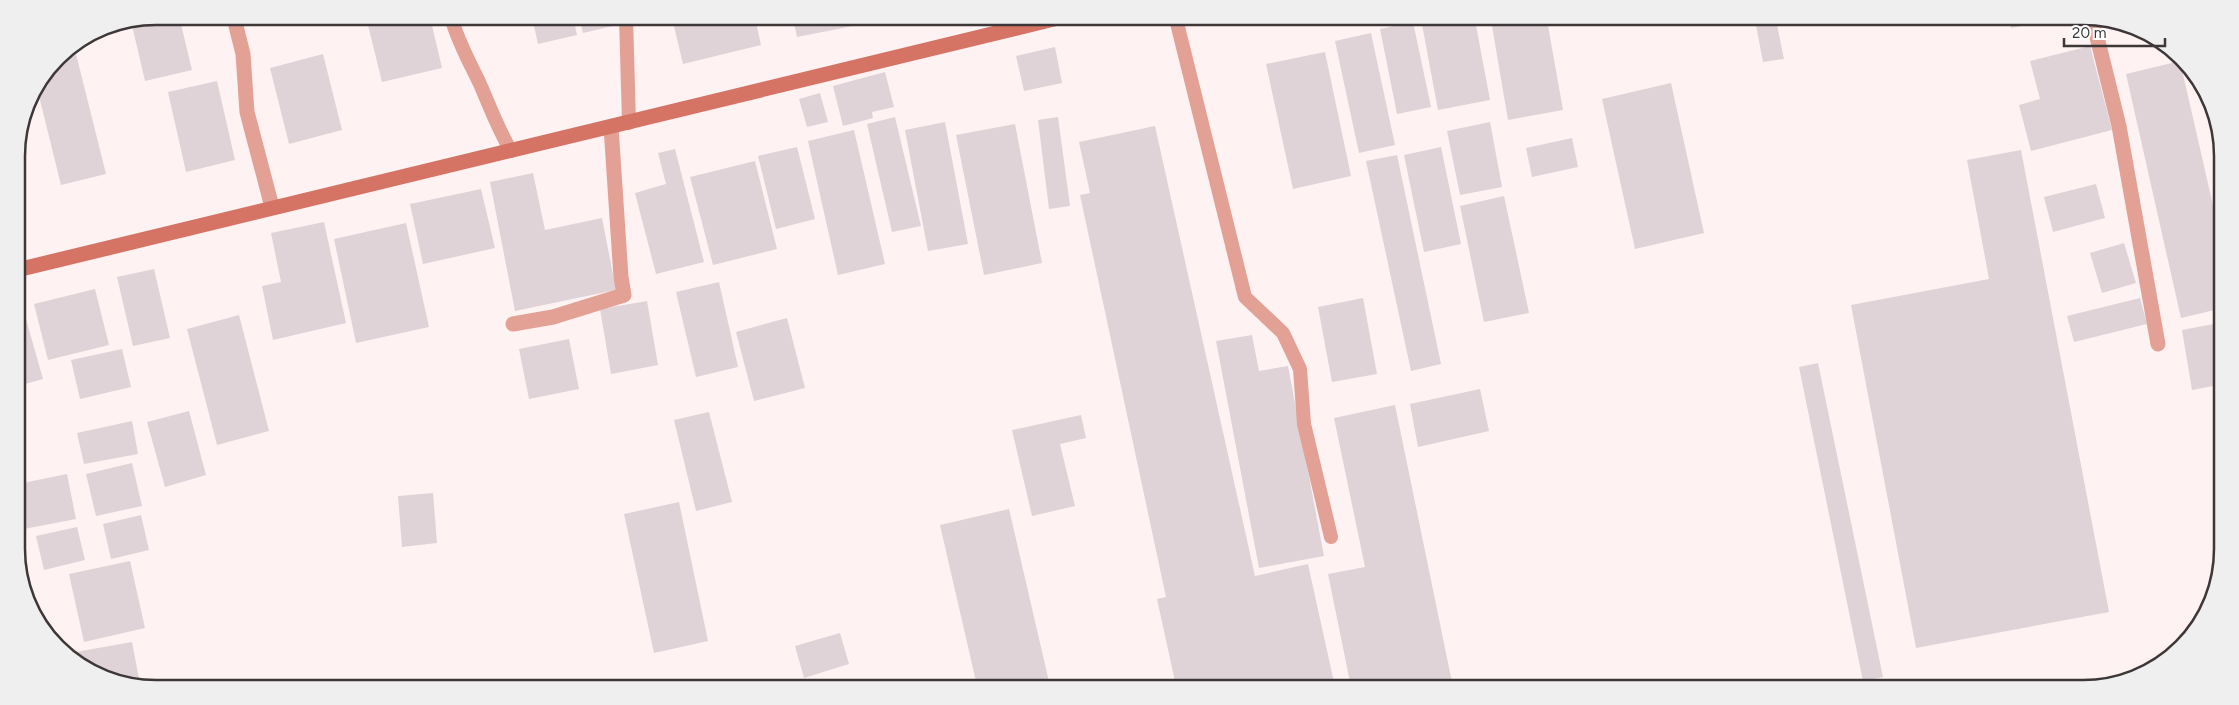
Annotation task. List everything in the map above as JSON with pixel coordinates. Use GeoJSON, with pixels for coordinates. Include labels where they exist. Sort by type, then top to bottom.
{"type":"FeatureCollection","features":[{"type":"Feature","properties":{"kind":"street"},"geometry":{"type":"LineString","coordinates":[[236,25],[243,54],[247,112],[272,207]]}},
{"type":"Feature","properties":{"kind":"street"},"geometry":{"type":"LineString","coordinates":[[25,268],[1029,25]]}},
{"type":"Feature","properties":{"kind":"street"},"geometry":{"type":"LineString","coordinates":[[2094,26],[2119,126],[2158,344]]}},
{"type":"Feature","properties":{"kind":"street"},"geometry":{"type":"LineString","coordinates":[[513,324],[553,316],[624,295],[621,277],[611,127]]}},
{"type":"Feature","properties":{"kind":"lane"},"geometry":{"type":"LineString","coordinates":[[454,25],[457,39],[498,129],[511,151]]}},
{"type":"Feature","properties":{"kind":"lane"},"geometry":{"type":"LineString","coordinates":[[626,25],[629,123]]}},
{"type":"Feature","properties":{"kind":"lane"},"geometry":{"type":"LineString","coordinates":[[1177,25],[1245,297],[1283,333],[1300,369],[1304,424],[1331,537]]}},
{"type":"Feature","properties":{"kind":"building"},"geometry":{"type":"Polygon","coordinates":[[[147,25],[181,25],[192,70],[145,81],[133,28],[147,25]]]}},
{"type":"Feature","properties":{"kind":"building"},"geometry":{"type":"Polygon","coordinates":[[[368,25],[432,25],[442,68],[382,82],[368,25]]]}},
{"type":"Feature","properties":{"kind":"building"},"geometry":{"type":"Polygon","coordinates":[[[534,25],[575,25],[577,35],[538,44],[534,25]]]}},
{"type":"Feature","properties":{"kind":"building"},"geometry":{"type":"Polygon","coordinates":[[[581,25],[617,25],[583,33],[581,25]]]}},
{"type":"Feature","properties":{"kind":"building"},"geometry":{"type":"Polygon","coordinates":[[[674,25],[757,25],[761,45],[683,64],[674,25]]]}},
{"type":"Feature","properties":{"kind":"building"},"geometry":{"type":"Polygon","coordinates":[[[794,25],[858,25],[797,37],[794,25]]]}},
{"type":"Feature","properties":{"kind":"building"},"geometry":{"type":"Polygon","coordinates":[[[1399,25],[1414,25],[1431,107],[1397,114],[1380,29],[1399,25]]]}},
{"type":"Feature","properties":{"kind":"building"},"geometry":{"type":"Polygon","coordinates":[[[1422,25],[1476,25],[1490,100],[1438,110],[1422,25]]]}},
{"type":"Feature","properties":{"kind":"building"},"geometry":{"type":"Polygon","coordinates":[[[1492,25],[1548,25],[1563,110],[1508,120],[1492,25]]]}},
{"type":"Feature","properties":{"kind":"building"},"geometry":{"type":"Polygon","coordinates":[[[1756,25],[1777,25],[1784,59],[1763,62],[1756,25]]]}},
{"type":"Feature","properties":{"kind":"building"},"geometry":{"type":"Polygon","coordinates":[[[2011,25],[2026,25],[2011,28],[2011,25]]]}},
{"type":"Feature","properties":{"kind":"building"},"geometry":{"type":"Polygon","coordinates":[[[1371,33],[1395,145],[1359,153],[1335,41],[1371,33]]]}},
{"type":"Feature","properties":{"kind":"building"},"geometry":{"type":"Polygon","coordinates":[[[2090,46],[2112,130],[2031,151],[2019,105],[2040,99],[2030,61],[2090,46]]]}},
{"type":"Feature","properties":{"kind":"building"},"geometry":{"type":"Polygon","coordinates":[[[1055,47],[1062,83],[1024,91],[1016,56],[1055,47]]]}},
{"type":"Feature","properties":{"kind":"building"},"geometry":{"type":"Polygon","coordinates":[[[1325,52],[1351,176],[1293,189],[1266,64],[1325,52]]]}},
{"type":"Feature","properties":{"kind":"building"},"geometry":{"type":"Polygon","coordinates":[[[76,53],[106,174],[61,185],[39,97],[52,76],[76,53]]]}},
{"type":"Feature","properties":{"kind":"building"},"geometry":{"type":"Polygon","coordinates":[[[323,54],[342,130],[289,144],[270,68],[323,54]]]}},
{"type":"Feature","properties":{"kind":"building"},"geometry":{"type":"Polygon","coordinates":[[[2175,62],[2182,72],[2214,210],[2214,310],[2181,318],[2126,74],[2175,62]]]}},
{"type":"Feature","properties":{"kind":"building"},"geometry":{"type":"Polygon","coordinates":[[[885,72],[894,107],[872,112],[873,118],[843,126],[833,86],[885,72]]]}},
{"type":"Feature","properties":{"kind":"building"},"geometry":{"type":"Polygon","coordinates":[[[217,81],[235,160],[186,172],[168,92],[217,81]]]}},
{"type":"Feature","properties":{"kind":"building"},"geometry":{"type":"Polygon","coordinates":[[[1671,83],[1704,233],[1635,249],[1602,99],[1671,83]]]}},
{"type":"Feature","properties":{"kind":"building"},"geometry":{"type":"Polygon","coordinates":[[[820,93],[828,122],[807,127],[799,99],[820,93]]]}},
{"type":"Feature","properties":{"kind":"building"},"geometry":{"type":"Polygon","coordinates":[[[895,117],[921,226],[892,232],[867,124],[895,117]]]}},
{"type":"Feature","properties":{"kind":"building"},"geometry":{"type":"Polygon","coordinates":[[[1058,117],[1070,206],[1049,209],[1038,120],[1058,117]]]}},
{"type":"Feature","properties":{"kind":"building"},"geometry":{"type":"Polygon","coordinates":[[[945,122],[968,244],[928,251],[905,130],[945,122]]]}},
{"type":"Feature","properties":{"kind":"building"},"geometry":{"type":"Polygon","coordinates":[[[1490,122],[1502,187],[1460,195],[1447,131],[1490,122]]]}},
{"type":"Feature","properties":{"kind":"building"},"geometry":{"type":"Polygon","coordinates":[[[1015,124],[1042,263],[984,275],[956,135],[1015,124]]]}},
{"type":"Feature","properties":{"kind":"building"},"geometry":{"type":"Polygon","coordinates":[[[1155,126],[1255,576],[1308,564],[1333,680],[1175,680],[1157,599],[1166,597],[1080,195],[1090,193],[1079,142],[1155,126]]]}},
{"type":"Feature","properties":{"kind":"building"},"geometry":{"type":"Polygon","coordinates":[[[854,130],[885,264],[838,275],[808,141],[854,130]]]}},
{"type":"Feature","properties":{"kind":"building"},"geometry":{"type":"Polygon","coordinates":[[[1572,138],[1578,167],[1532,177],[1526,148],[1572,138]]]}},
{"type":"Feature","properties":{"kind":"building"},"geometry":{"type":"Polygon","coordinates":[[[797,147],[815,219],[776,229],[758,156],[797,147]]]}},
{"type":"Feature","properties":{"kind":"building"},"geometry":{"type":"Polygon","coordinates":[[[1441,147],[1461,244],[1424,252],[1404,155],[1441,147]]]}},
{"type":"Feature","properties":{"kind":"building"},"geometry":{"type":"Polygon","coordinates":[[[675,149],[704,262],[656,274],[635,193],[666,184],[658,153],[675,149]]]}},
{"type":"Feature","properties":{"kind":"building"},"geometry":{"type":"Polygon","coordinates":[[[2021,150],[2109,612],[1916,648],[1851,305],[1989,279],[1967,160],[2021,150]]]}},
{"type":"Feature","properties":{"kind":"building"},"geometry":{"type":"Polygon","coordinates":[[[1397,155],[1441,364],[1411,371],[1366,161],[1397,155]]]}},
{"type":"Feature","properties":{"kind":"building"},"geometry":{"type":"Polygon","coordinates":[[[755,161],[777,249],[713,265],[690,177],[755,161]]]}},
{"type":"Feature","properties":{"kind":"building"},"geometry":{"type":"Polygon","coordinates":[[[533,173],[545,230],[602,218],[616,290],[515,311],[490,182],[533,173]]]}},
{"type":"Feature","properties":{"kind":"building"},"geometry":{"type":"Polygon","coordinates":[[[2096,184],[2105,218],[2053,232],[2044,197],[2096,184]]]}},
{"type":"Feature","properties":{"kind":"building"},"geometry":{"type":"Polygon","coordinates":[[[481,189],[495,248],[423,264],[410,204],[481,189]]]}},
{"type":"Feature","properties":{"kind":"building"},"geometry":{"type":"Polygon","coordinates":[[[1504,196],[1529,313],[1484,322],[1460,206],[1504,196]]]}},
{"type":"Feature","properties":{"kind":"building"},"geometry":{"type":"Polygon","coordinates":[[[324,222],[346,323],[273,340],[262,286],[281,282],[271,233],[324,222]]]}},
{"type":"Feature","properties":{"kind":"building"},"geometry":{"type":"Polygon","coordinates":[[[406,223],[429,327],[356,343],[334,239],[406,223]]]}},
{"type":"Feature","properties":{"kind":"building"},"geometry":{"type":"Polygon","coordinates":[[[2124,243],[2136,283],[2102,293],[2090,253],[2124,243]]]}},
{"type":"Feature","properties":{"kind":"building"},"geometry":{"type":"Polygon","coordinates":[[[154,269],[170,338],[133,346],[117,277],[154,269]]]}},
{"type":"Feature","properties":{"kind":"building"},"geometry":{"type":"Polygon","coordinates":[[[719,282],[738,367],[696,377],[676,292],[719,282]]]}},
{"type":"Feature","properties":{"kind":"building"},"geometry":{"type":"Polygon","coordinates":[[[95,289],[109,345],[48,360],[34,304],[95,289]]]}},
{"type":"Feature","properties":{"kind":"building"},"geometry":{"type":"Polygon","coordinates":[[[1363,298],[1377,374],[1332,382],[1318,307],[1363,298]]]}},
{"type":"Feature","properties":{"kind":"building"},"geometry":{"type":"Polygon","coordinates":[[[2140,298],[2147,324],[2074,342],[2067,316],[2140,298]]]}},
{"type":"Feature","properties":{"kind":"building"},"geometry":{"type":"Polygon","coordinates":[[[647,301],[658,365],[611,374],[600,309],[647,301]]]}},
{"type":"Feature","properties":{"kind":"building"},"geometry":{"type":"Polygon","coordinates":[[[239,315],[269,431],[217,445],[187,329],[239,315]]]}},
{"type":"Feature","properties":{"kind":"building"},"geometry":{"type":"Polygon","coordinates":[[[25,316],[43,379],[25,384],[25,316]]]}},
{"type":"Feature","properties":{"kind":"building"},"geometry":{"type":"Polygon","coordinates":[[[787,318],[805,388],[754,401],[736,332],[787,318]]]}},
{"type":"Feature","properties":{"kind":"building"},"geometry":{"type":"Polygon","coordinates":[[[2214,324],[2214,386],[2192,390],[2182,330],[2214,324]]]}},
{"type":"Feature","properties":{"kind":"building"},"geometry":{"type":"Polygon","coordinates":[[[1252,335],[1259,371],[1288,366],[1324,556],[1259,568],[1216,341],[1252,335]]]}},
{"type":"Feature","properties":{"kind":"building"},"geometry":{"type":"Polygon","coordinates":[[[569,339],[579,389],[529,399],[519,349],[569,339]]]}},
{"type":"Feature","properties":{"kind":"building"},"geometry":{"type":"Polygon","coordinates":[[[122,349],[131,387],[80,399],[71,360],[122,349]]]}},
{"type":"Feature","properties":{"kind":"building"},"geometry":{"type":"Polygon","coordinates":[[[1818,363],[1883,677],[1863,680],[1799,367],[1818,363]]]}},
{"type":"Feature","properties":{"kind":"building"},"geometry":{"type":"Polygon","coordinates":[[[1480,389],[1489,431],[1418,447],[1410,404],[1480,389]]]}},
{"type":"Feature","properties":{"kind":"building"},"geometry":{"type":"Polygon","coordinates":[[[1395,405],[1452,680],[1350,680],[1328,574],[1365,567],[1334,418],[1395,405]]]}},
{"type":"Feature","properties":{"kind":"building"},"geometry":{"type":"Polygon","coordinates":[[[189,411],[206,475],[165,487],[147,422],[189,411]]]}},
{"type":"Feature","properties":{"kind":"building"},"geometry":{"type":"Polygon","coordinates":[[[709,412],[732,502],[696,511],[674,420],[709,412]]]}},
{"type":"Feature","properties":{"kind":"building"},"geometry":{"type":"Polygon","coordinates":[[[1081,415],[1086,438],[1060,444],[1075,506],[1032,516],[1012,430],[1081,415]]]}},
{"type":"Feature","properties":{"kind":"building"},"geometry":{"type":"Polygon","coordinates":[[[132,421],[138,454],[84,464],[77,433],[132,421]]]}},
{"type":"Feature","properties":{"kind":"building"},"geometry":{"type":"Polygon","coordinates":[[[132,463],[142,506],[96,516],[86,474],[132,463]]]}},
{"type":"Feature","properties":{"kind":"building"},"geometry":{"type":"Polygon","coordinates":[[[67,474],[76,519],[25,529],[25,483],[67,474]]]}},
{"type":"Feature","properties":{"kind":"building"},"geometry":{"type":"Polygon","coordinates":[[[433,493],[437,543],[402,547],[398,496],[433,493]]]}},
{"type":"Feature","properties":{"kind":"building"},"geometry":{"type":"Polygon","coordinates":[[[679,502],[708,641],[654,653],[624,514],[679,502]]]}},
{"type":"Feature","properties":{"kind":"building"},"geometry":{"type":"Polygon","coordinates":[[[1009,509],[1049,680],[976,680],[940,525],[1009,509]]]}},
{"type":"Feature","properties":{"kind":"building"},"geometry":{"type":"Polygon","coordinates":[[[141,515],[149,550],[111,559],[103,524],[141,515]]]}},
{"type":"Feature","properties":{"kind":"building"},"geometry":{"type":"Polygon","coordinates":[[[77,527],[85,560],[44,570],[36,536],[77,527]]]}},
{"type":"Feature","properties":{"kind":"building"},"geometry":{"type":"Polygon","coordinates":[[[130,561],[145,628],[84,642],[69,574],[130,561]]]}},
{"type":"Feature","properties":{"kind":"building"},"geometry":{"type":"Polygon","coordinates":[[[840,633],[849,664],[804,678],[795,646],[840,633]]]}},
{"type":"Feature","properties":{"kind":"building"},"geometry":{"type":"Polygon","coordinates":[[[132,642],[139,679],[114,673],[83,658],[76,652],[132,642]]]}}]}
